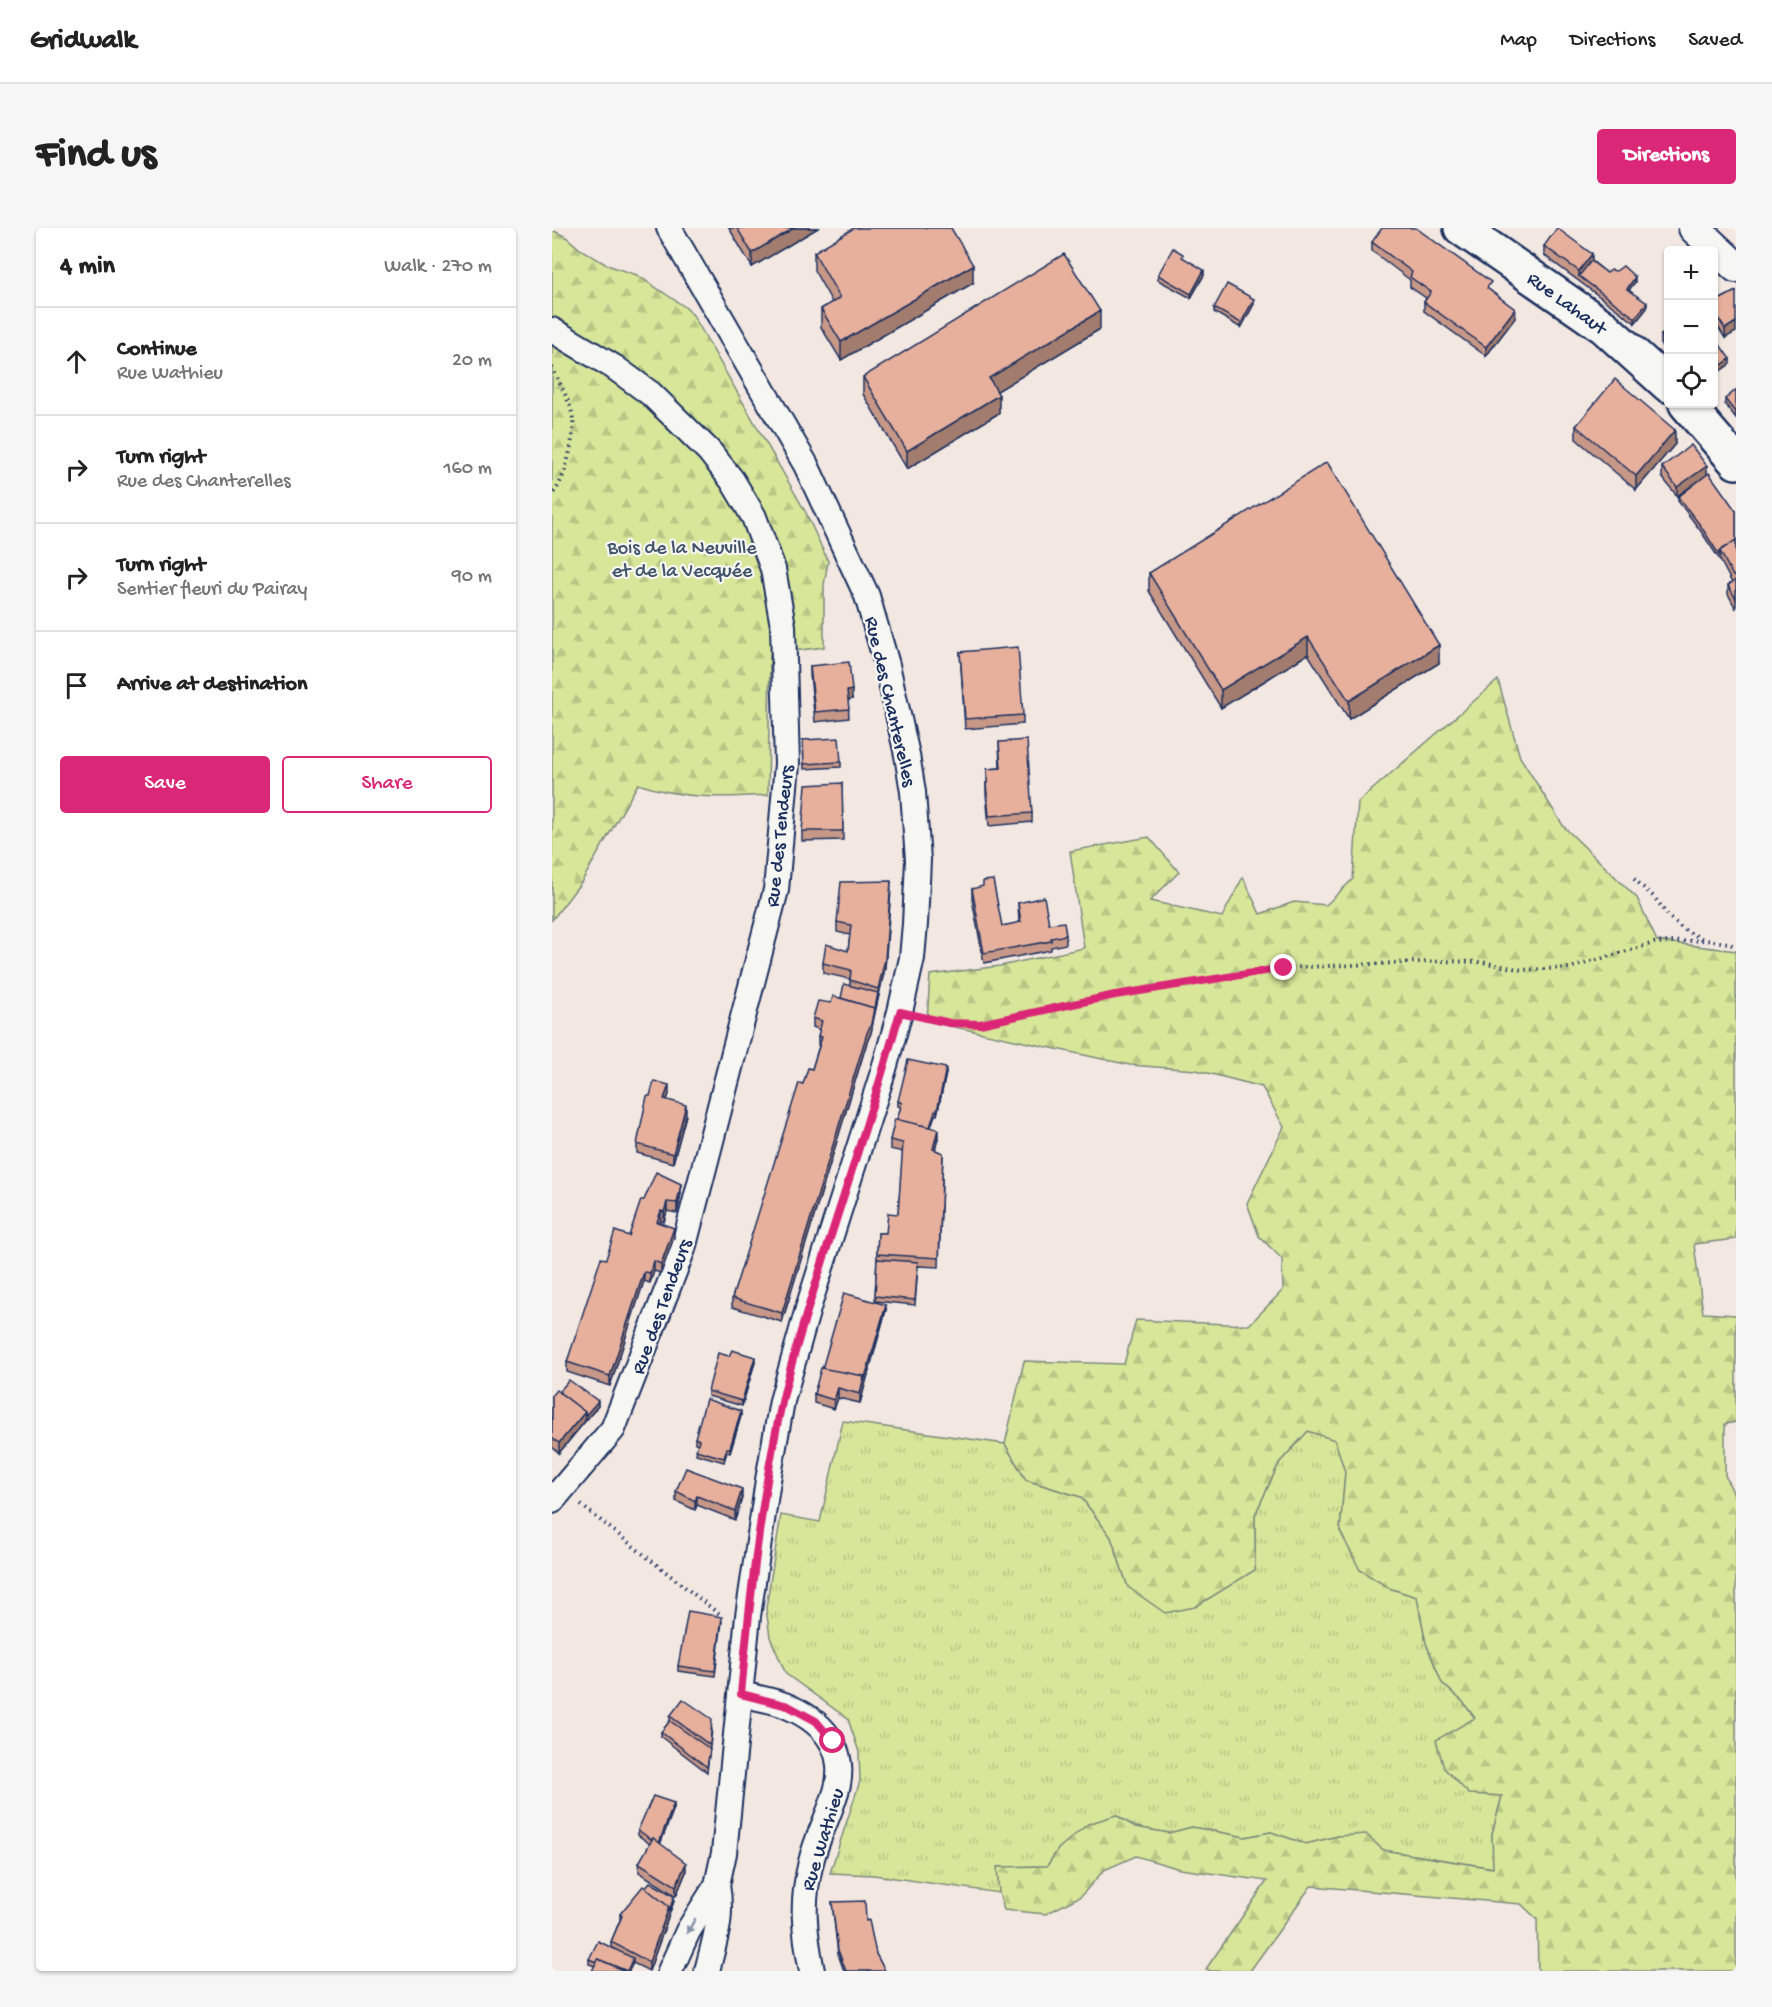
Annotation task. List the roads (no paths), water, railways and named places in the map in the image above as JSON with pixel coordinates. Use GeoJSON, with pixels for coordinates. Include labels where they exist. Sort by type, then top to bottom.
{"type":"FeatureCollection","features":[{"type":"Feature","properties":{"kind":"main road","name":"Rue Lahaut"},"geometry":{"type":"LineString","coordinates":[[1461,228],[1604,327],[1664,381]]}},
{"type":"Feature","properties":{"kind":"main road"},"geometry":{"type":"LineString","coordinates":[[1689,408],[1736,462]]}},
{"type":"Feature","properties":{"kind":"street","name":"Rue des Chanterelles"},"geometry":{"type":"LineString","coordinates":[[669,228],[806,465],[867,596],[887,665],[907,755],[913,792],[917,851],[912,958],[900,1012],[884,1070],[809,1305],[782,1401],[750,1605],[724,1853],[717,1885],[688,1931],[670,1971]]}},
{"type":"Feature","properties":{"kind":"street"},"geometry":{"type":"LineString","coordinates":[[1694,228],[1736,267]]}},
{"type":"Feature","properties":{"kind":"street","name":"Rue des Tendeurs"},"geometry":{"type":"LineString","coordinates":[[552,330],[614,368],[659,402],[719,463],[754,517],[773,569],[782,616],[787,764],[776,890],[683,1249],[613,1430],[552,1501]]}},
{"type":"Feature","properties":{"kind":"street","name":"Rue Wathieu"},"geometry":{"type":"LineString","coordinates":[[741,1694],[788,1706],[816,1721],[833,1741],[839,1760],[839,1779],[835,1797],[818,1837],[803,1901],[805,1933],[812,1971]]}},
{"type":"Feature","properties":{"kind":"street","name":"Rue des Chanterelles"},"geometry":{"type":"LineString","coordinates":[[707,1971],[720,1920],[717,1885]]}},
{"type":"Feature","properties":{"kind":"park label","name":"Bois de la Neuville et de la Vecquée"},"geometry":{"type":"Point","coordinates":[682,558]}}]}
